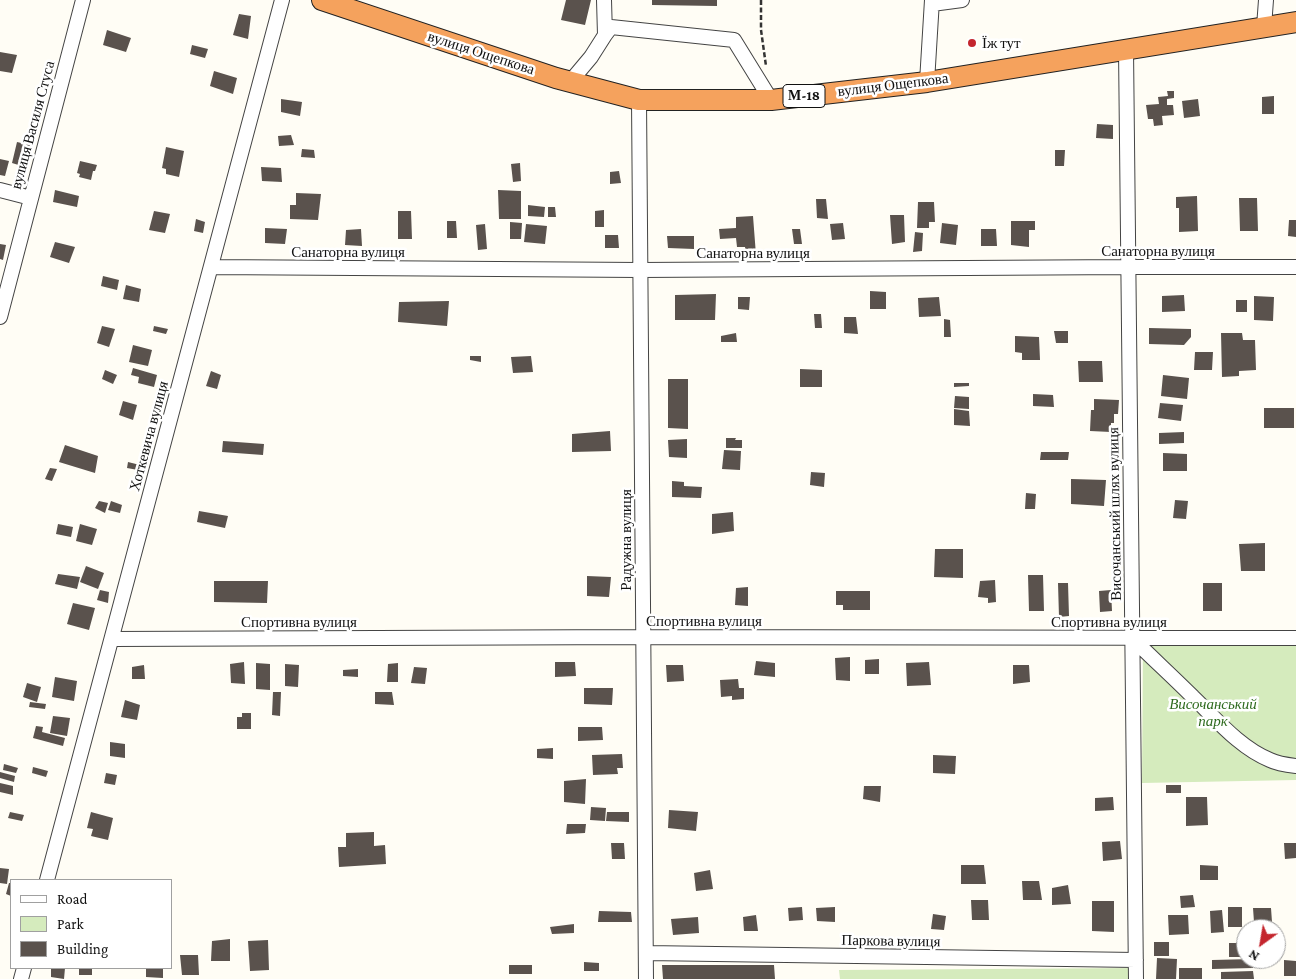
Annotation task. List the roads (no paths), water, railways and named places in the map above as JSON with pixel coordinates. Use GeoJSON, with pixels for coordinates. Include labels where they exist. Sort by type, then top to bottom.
{"type":"FeatureCollection","features":[{"type":"Feature","properties":{"kind":"highway","name":"вулиця Ощепкова"},"geometry":{"type":"LineString","coordinates":[[322,0],[556,78],[638,100],[772,100],[928,82],[1296,22]]}},
{"type":"Feature","properties":{"kind":"street","name":"вулиця Василя Стуса"},"geometry":{"type":"LineString","coordinates":[[0,317],[83,0]]}},
{"type":"Feature","properties":{"kind":"street","name":"Хоткевича вулиця"},"geometry":{"type":"LineString","coordinates":[[47,879],[282,0]]}},
{"type":"Feature","properties":{"kind":"street"},"geometry":{"type":"LineString","coordinates":[[604,0],[604,34]]}},
{"type":"Feature","properties":{"kind":"street"},"geometry":{"type":"LineString","coordinates":[[928,82],[932,2],[962,0]]}},
{"type":"Feature","properties":{"kind":"street"},"geometry":{"type":"LineString","coordinates":[[1264,27],[1266,0]]}},
{"type":"Feature","properties":{"kind":"street"},"geometry":{"type":"LineString","coordinates":[[570,82],[591,57],[604,34],[611,28],[734,40],[772,100]]}},
{"type":"Feature","properties":{"kind":"street","name":"Височанський шлях вулиця"},"geometry":{"type":"LineString","coordinates":[[1126,50],[1136,979]]}},
{"type":"Feature","properties":{"kind":"street","name":"Радужна вулиця"},"geometry":{"type":"LineString","coordinates":[[638,100],[646,979]]}},
{"type":"Feature","properties":{"kind":"street"},"geometry":{"type":"LineString","coordinates":[[0,190],[31,198]]}},
{"type":"Feature","properties":{"kind":"street","name":"Санаторна вулиця"},"geometry":{"type":"LineString","coordinates":[[211,267],[640,270],[1296,267]]}},
{"type":"Feature","properties":{"kind":"street","name":"Спортивна вулиця"},"geometry":{"type":"LineString","coordinates":[[112,639],[643,637],[1296,638]]}},
{"type":"Feature","properties":{"kind":"street"},"geometry":{"type":"LineString","coordinates":[[1132,638],[1223,727],[1254,752],[1271,761],[1296,766]]}},
{"type":"Feature","properties":{"kind":"street","name":"Паркова вулиця"},"geometry":{"type":"LineString","coordinates":[[646,953],[1136,960]]}},
{"type":"Feature","properties":{"kind":"place","name":"Їж тут"},"geometry":{"type":"Point","coordinates":[972,43]}},
{"type":"Feature","properties":{"kind":"park label","name":"Височанський парк"},"geometry":{"type":"Point","coordinates":[1213,712]}}]}
